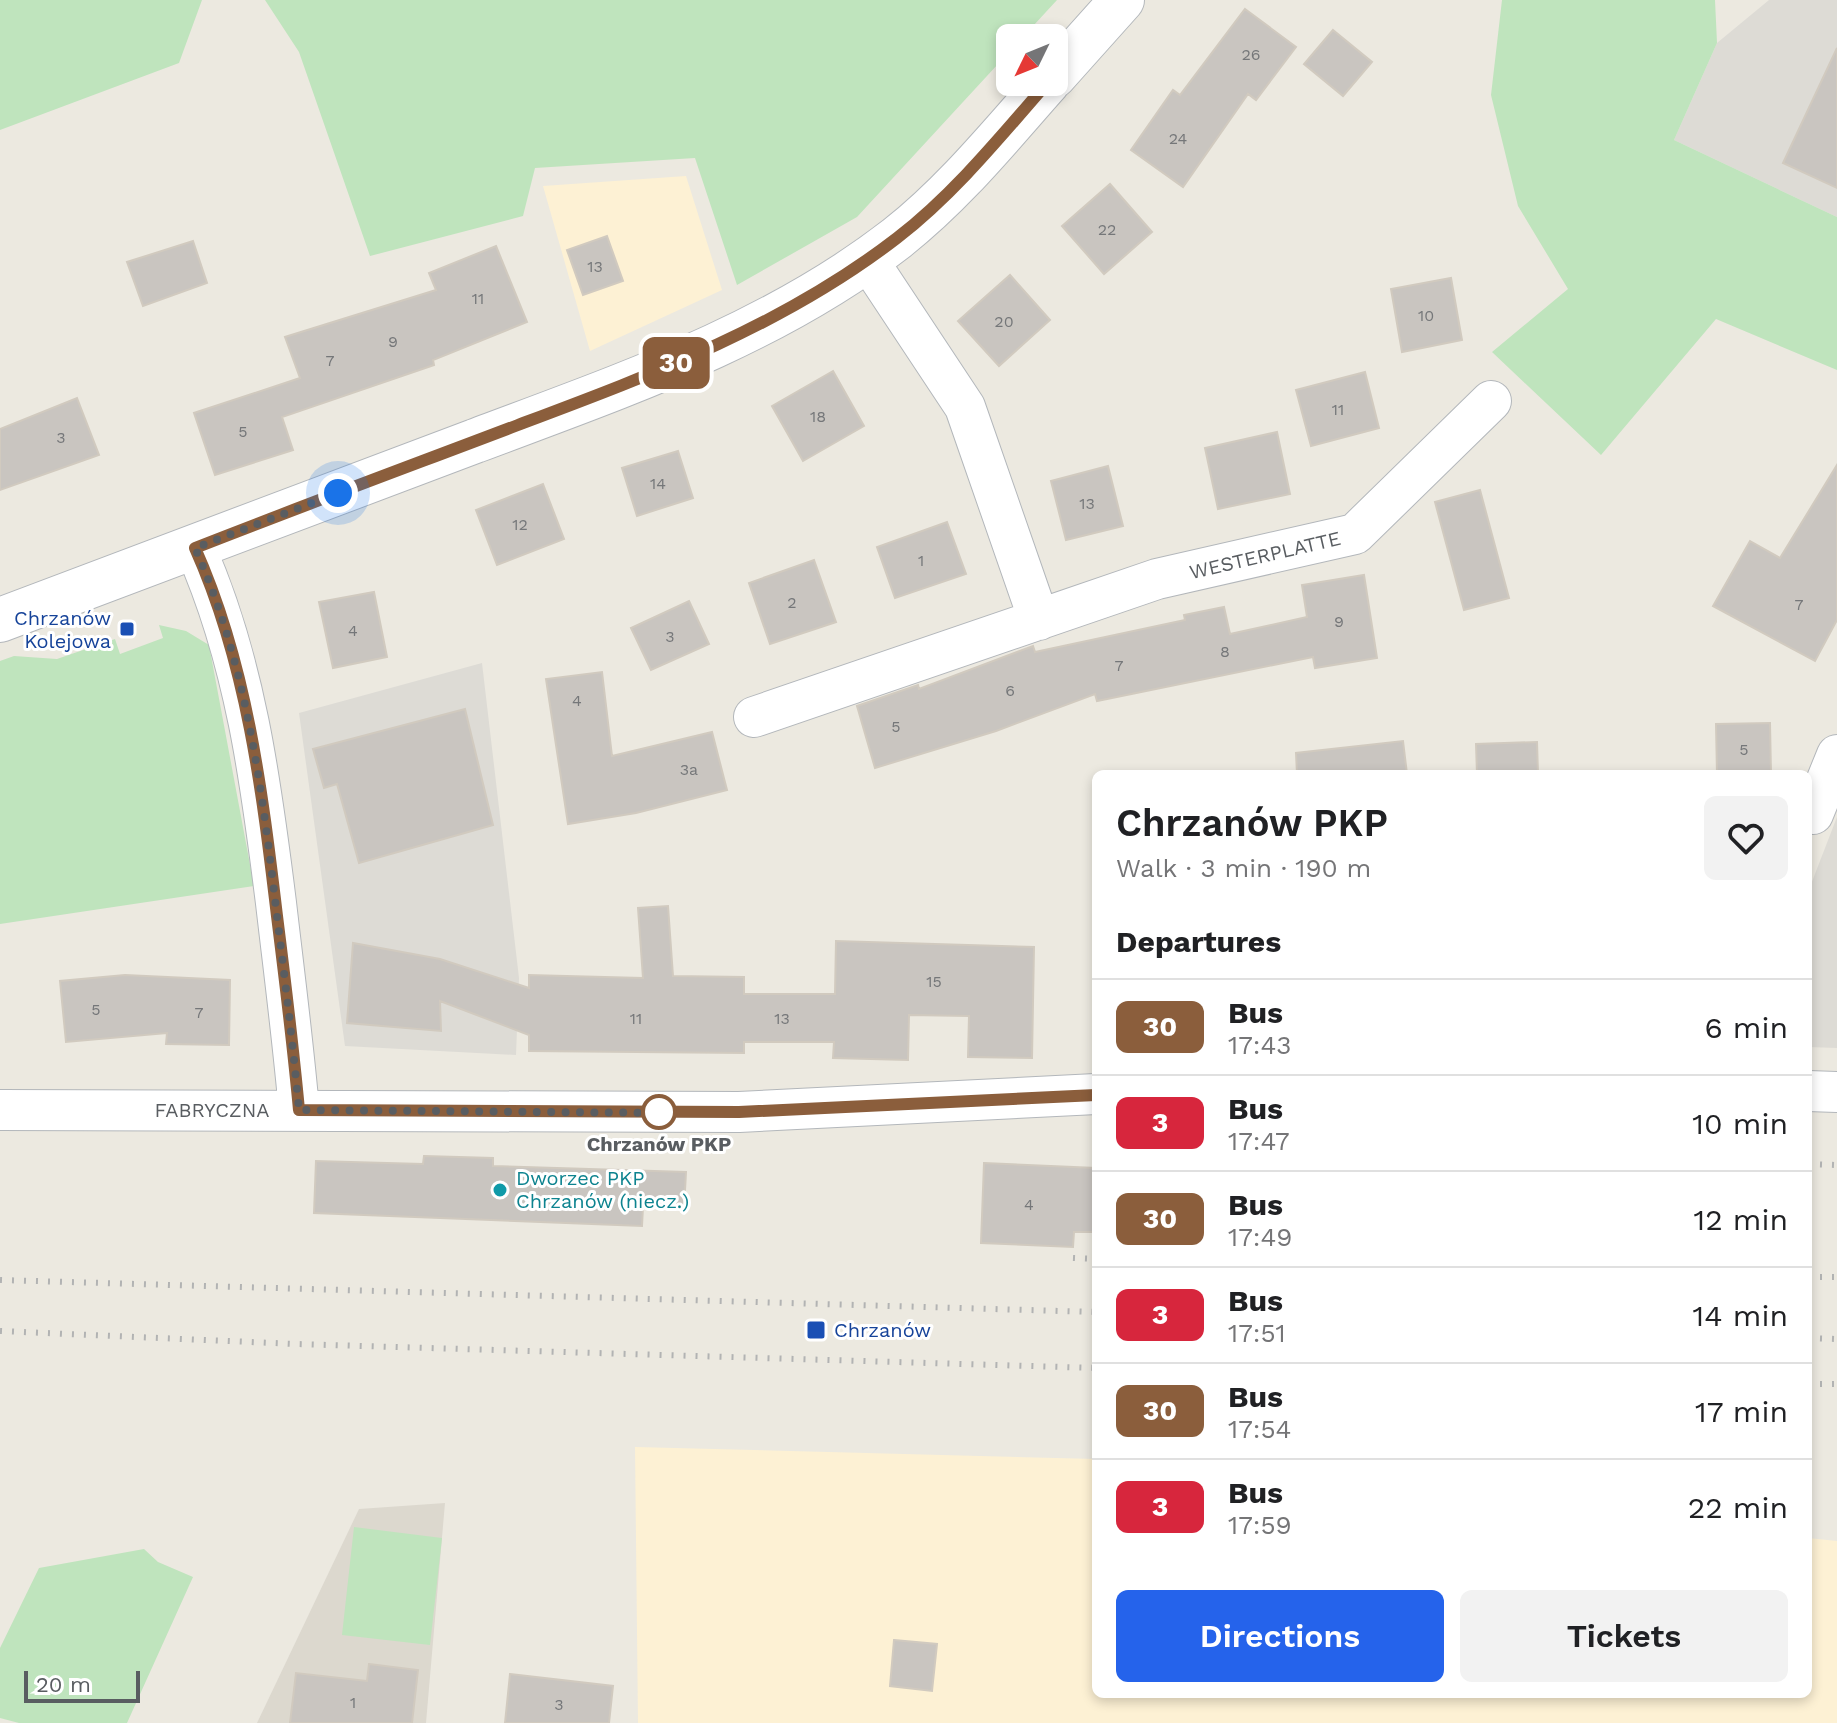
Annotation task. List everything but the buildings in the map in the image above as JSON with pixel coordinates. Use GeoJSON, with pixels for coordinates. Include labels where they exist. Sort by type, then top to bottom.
{"type":"FeatureCollection","features":[{"type":"Feature","properties":{"kind":"street"},"geometry":{"type":"LineString","coordinates":[[1068,60],[1122,0]]}},
{"type":"Feature","properties":{"kind":"street"},"geometry":{"type":"LineString","coordinates":[[0,620],[698,354],[785,313],[898,238],[968,172],[1036,96]]}},
{"type":"Feature","properties":{"kind":"street"},"geometry":{"type":"LineString","coordinates":[[867,259],[965,407],[1039,620]]}},
{"type":"Feature","properties":{"kind":"street","name":"WESTERPLATTE"},"geometry":{"type":"LineString","coordinates":[[754,717],[1157,579],[1355,534],[1491,401]]}},
{"type":"Feature","properties":{"kind":"street"},"geometry":{"type":"LineString","coordinates":[[195,548],[217,597],[230,640],[260,774],[299,1110]]}},
{"type":"Feature","properties":{"kind":"street"},"geometry":{"type":"LineString","coordinates":[[1812,813],[1837,755]]}},
{"type":"Feature","properties":{"kind":"street"},"geometry":{"type":"LineString","coordinates":[[1812,1091],[1837,1092]]}},
{"type":"Feature","properties":{"kind":"street","name":"FABRYCZNA"},"geometry":{"type":"LineString","coordinates":[[0,1110],[739,1112],[1092,1094]]}},
{"type":"Feature","properties":{"kind":"shaded area"},"geometry":{"type":"Polygon","coordinates":[[[1769,0],[1837,0],[1837,217],[1674,140],[1717,43],[1769,0]]]}},
{"type":"Feature","properties":{"kind":"shaded area"},"geometry":{"type":"Polygon","coordinates":[[[686,176],[722,290],[590,351],[543,186],[686,176]]]}},
{"type":"Feature","properties":{"kind":"shaded area"},"geometry":{"type":"Polygon","coordinates":[[[482,663],[519,978],[516,1055],[345,1046],[299,713],[482,663]]]}},
{"type":"Feature","properties":{"kind":"shaded area"},"geometry":{"type":"Polygon","coordinates":[[[1837,817],[1837,1048],[1812,1047],[1812,882],[1837,817]]]}},
{"type":"Feature","properties":{"kind":"shaded area"},"geometry":{"type":"Polygon","coordinates":[[[635,1447],[1092,1459],[1092,1698],[1812,1698],[1812,1538],[1837,1541],[1837,1723],[638,1723],[635,1447]]]}},
{"type":"Feature","properties":{"kind":"shaded area"},"geometry":{"type":"Polygon","coordinates":[[[445,1503],[426,1723],[257,1723],[359,1509],[445,1503]]]}},
{"type":"Feature","properties":{"kind":"green space"},"geometry":{"type":"Polygon","coordinates":[[[0,0],[202,0],[179,63],[0,130],[0,0]]]}},
{"type":"Feature","properties":{"kind":"green space"},"geometry":{"type":"Polygon","coordinates":[[[265,0],[1057,0],[1035,24],[996,24],[996,66],[857,217],[737,285],[695,158],[535,168],[523,216],[370,256],[299,52],[265,0]]]}},
{"type":"Feature","properties":{"kind":"green space"},"geometry":{"type":"Polygon","coordinates":[[[1502,0],[1715,0],[1717,43],[1674,140],[1837,217],[1837,370],[1716,319],[1601,455],[1492,352],[1568,289],[1518,206],[1491,95],[1502,0]]]}},
{"type":"Feature","properties":{"kind":"green space"},"geometry":{"type":"Polygon","coordinates":[[[159,625],[186,631],[209,645],[254,886],[0,924],[0,661],[14,656],[57,659],[115,639],[120,654],[163,638],[159,625]]]}},
{"type":"Feature","properties":{"kind":"green space"},"geometry":{"type":"Polygon","coordinates":[[[354,1527],[442,1538],[430,1645],[342,1635],[354,1527]]]}},
{"type":"Feature","properties":{"kind":"green space"},"geometry":{"type":"Polygon","coordinates":[[[144,1549],[158,1562],[193,1577],[127,1723],[19,1723],[0,1718],[0,1648],[39,1568],[144,1549]]]}},
{"type":"Feature","properties":{"kind":"railway"},"geometry":{"type":"LineString","coordinates":[[1812,1164],[1837,1165]]}},
{"type":"Feature","properties":{"kind":"railway"},"geometry":{"type":"LineString","coordinates":[[1073,1258],[1092,1259]]}},
{"type":"Feature","properties":{"kind":"railway"},"geometry":{"type":"LineString","coordinates":[[1812,1277],[1837,1277]]}},
{"type":"Feature","properties":{"kind":"railway"},"geometry":{"type":"LineString","coordinates":[[0,1280],[1092,1312]]}},
{"type":"Feature","properties":{"kind":"railway"},"geometry":{"type":"LineString","coordinates":[[0,1331],[296,1344],[1092,1368]]}},
{"type":"Feature","properties":{"kind":"railway"},"geometry":{"type":"LineString","coordinates":[[1812,1338],[1837,1339]]}},
{"type":"Feature","properties":{"kind":"railway"},"geometry":{"type":"LineString","coordinates":[[1812,1384],[1837,1384]]}},
{"type":"Feature","properties":{"kind":"bus line","name":"30"},"geometry":{"type":"LineString","coordinates":[[1036,96],[968,172],[898,238],[785,313],[698,354],[592,397],[195,548],[217,597],[230,640],[260,774],[299,1110],[739,1112],[1092,1095]]}},
{"type":"Feature","properties":{"kind":"place","name":"Chrzanów Kolejowa"},"geometry":{"type":"Point","coordinates":[127,629]}},
{"type":"Feature","properties":{"kind":"place","name":"Chrzanów PKP"},"geometry":{"type":"Point","coordinates":[659,1112]}},
{"type":"Feature","properties":{"kind":"place","name":"Dworzec PKP Chrzanów (niecz.)"},"geometry":{"type":"Point","coordinates":[500,1190]}},
{"type":"Feature","properties":{"kind":"place","name":"Chrzanów"},"geometry":{"type":"Point","coordinates":[816,1330]}},
{"type":"Feature","properties":{"kind":"route"},"geometry":{"type":"LineString","coordinates":[[338,493],[195,548],[217,597],[230,640],[260,774],[299,1110],[671,1113],[659,1112]]}}]}
